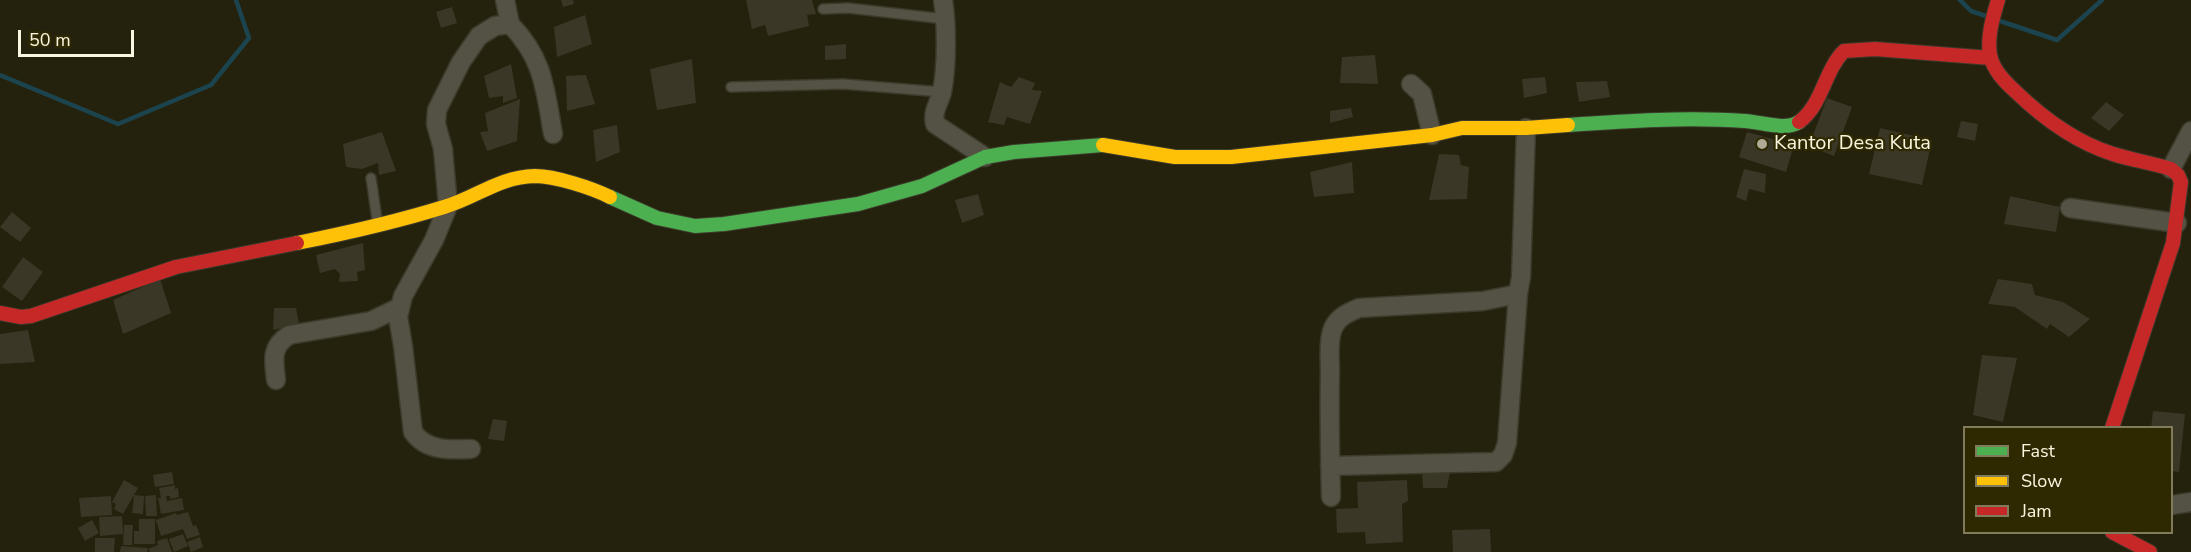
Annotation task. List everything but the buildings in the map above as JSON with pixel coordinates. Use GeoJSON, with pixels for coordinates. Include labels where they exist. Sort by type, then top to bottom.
{"type":"FeatureCollection","features":[{"type":"Feature","properties":{"kind":"street"},"geometry":{"type":"LineString","coordinates":[[505,0],[510,24],[534,55],[545,85],[553,134]]}},
{"type":"Feature","properties":{"kind":"street"},"geometry":{"type":"LineString","coordinates":[[943,0],[945,19],[942,92],[934,110],[935,124],[986,157]]}},
{"type":"Feature","properties":{"kind":"street"},"geometry":{"type":"LineString","coordinates":[[1998,0],[1991,28],[1989,47],[1991,58],[2004,80],[2032,109],[2070,135],[2104,151],[2180,173]]}},
{"type":"Feature","properties":{"kind":"street"},"geometry":{"type":"LineString","coordinates":[[471,449],[450,450],[428,446],[413,432],[398,309],[434,240],[448,206],[443,149],[436,124],[439,103],[478,36],[495,26],[510,24]]}},
{"type":"Feature","properties":{"kind":"street"},"geometry":{"type":"LineString","coordinates":[[0,313],[21,317],[41,313],[176,267],[378,227],[448,206],[506,179],[537,176],[604,194],[657,218],[695,226],[724,224],[858,204],[922,186],[986,157],[1014,152],[1109,145],[1175,157],[1231,157],[1432,135],[1462,128],[1526,128],[1643,120],[1743,121],[1788,126],[1804,118],[1820,95],[1834,61],[1844,51],[1875,49],[1991,58]]}},
{"type":"Feature","properties":{"kind":"street"},"geometry":{"type":"LineString","coordinates":[[1411,84],[1422,94],[1432,135]]}},
{"type":"Feature","properties":{"kind":"street"},"geometry":{"type":"LineString","coordinates":[[1330,466],[1496,462],[1503,455],[1507,443],[1521,277],[1526,128]]}},
{"type":"Feature","properties":{"kind":"street"},"geometry":{"type":"LineString","coordinates":[[2113,426],[2173,243],[2177,223],[2180,173],[2191,131]]}},
{"type":"Feature","properties":{"kind":"street"},"geometry":{"type":"LineString","coordinates":[[2070,208],[2177,223]]}},
{"type":"Feature","properties":{"kind":"street"},"geometry":{"type":"LineString","coordinates":[[1331,497],[1328,407],[1330,345],[1332,331],[1339,319],[1359,308],[1483,301],[1518,294]]}},
{"type":"Feature","properties":{"kind":"street"},"geometry":{"type":"LineString","coordinates":[[276,380],[274,356],[279,341],[289,335],[371,321],[398,309]]}},
{"type":"Feature","properties":{"kind":"street"},"geometry":{"type":"LineString","coordinates":[[2173,505],[2191,502]]}},
{"type":"Feature","properties":{"kind":"street"},"geometry":{"type":"LineString","coordinates":[[2116,534],[2150,552]]}},
{"type":"Feature","properties":{"kind":"lane"},"geometry":{"type":"LineString","coordinates":[[823,9],[848,8],[945,19]]}},
{"type":"Feature","properties":{"kind":"lane"},"geometry":{"type":"LineString","coordinates":[[731,87],[843,84],[942,92]]}},
{"type":"Feature","properties":{"kind":"lane"},"geometry":{"type":"LineString","coordinates":[[371,178],[378,227]]}},
{"type":"Feature","properties":{"kind":"waterway"},"geometry":{"type":"LineString","coordinates":[[0,75],[118,124],[211,85],[249,38],[236,0]]}},
{"type":"Feature","properties":{"kind":"waterway"},"geometry":{"type":"LineString","coordinates":[[1960,0],[1971,11],[1986,16]]}},
{"type":"Feature","properties":{"kind":"waterway"},"geometry":{"type":"LineString","coordinates":[[2000,21],[2057,40],[2102,0]]}},
{"type":"Feature","properties":{"kind":"traffic: fast"},"geometry":{"type":"LineString","coordinates":[[1568,125],[1678,119],[1745,121],[1780,126],[1799,122]]}},
{"type":"Feature","properties":{"kind":"traffic: fast"},"geometry":{"type":"LineString","coordinates":[[610,197],[657,218],[695,226],[724,224],[858,204],[922,186],[985,157],[1014,152],[1103,145]]}},
{"type":"Feature","properties":{"kind":"traffic: slow"},"geometry":{"type":"LineString","coordinates":[[1103,145],[1175,157],[1231,157],[1432,135],[1462,128],[1526,128],[1568,125]]}},
{"type":"Feature","properties":{"kind":"traffic: slow"},"geometry":{"type":"LineString","coordinates":[[297,243],[426,212],[456,203],[499,184],[522,177],[535,176],[563,180],[610,197]]}},
{"type":"Feature","properties":{"kind":"traffic: jam"},"geometry":{"type":"LineString","coordinates":[[1998,0],[1992,20],[1989,48],[1997,71],[2008,84],[2038,111],[2073,136],[2113,154],[2171,169],[2178,175],[2181,182],[2173,243],[2113,426]]}},
{"type":"Feature","properties":{"kind":"traffic: jam"},"geometry":{"type":"LineString","coordinates":[[1799,122],[1807,115],[1819,97],[1832,68],[1844,51],[1875,49],[1991,58]]}},
{"type":"Feature","properties":{"kind":"traffic: jam"},"geometry":{"type":"LineString","coordinates":[[0,313],[21,317],[31,316],[176,267],[297,243]]}},
{"type":"Feature","properties":{"kind":"traffic: jam"},"geometry":{"type":"LineString","coordinates":[[2116,534],[2150,552]]}},
{"type":"Feature","properties":{"kind":"place","name":"Kantor Desa Kuta"},"geometry":{"type":"Point","coordinates":[1762,144]}}]}
